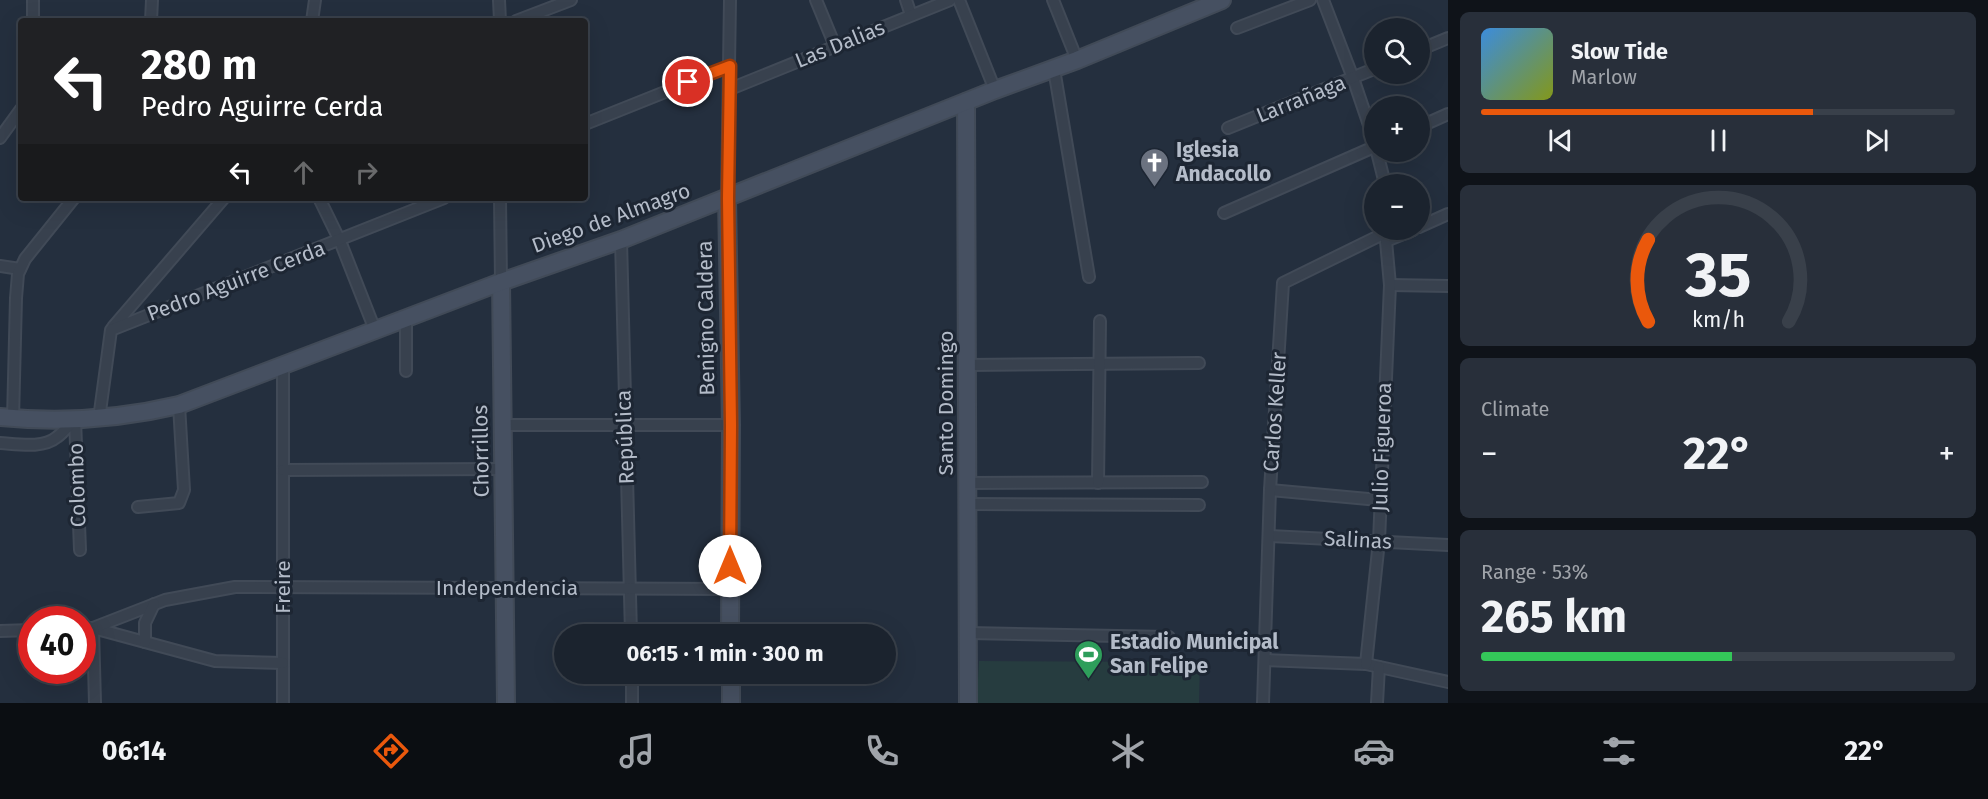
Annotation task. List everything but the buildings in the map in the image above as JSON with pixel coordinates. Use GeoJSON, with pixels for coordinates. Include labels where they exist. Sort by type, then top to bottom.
{"type":"FeatureCollection","features":[{"type":"Feature","properties":{"kind":"street"},"geometry":{"type":"LineString","coordinates":[[33,0],[33,18]]}},
{"type":"Feature","properties":{"kind":"street"},"geometry":{"type":"LineString","coordinates":[[151,18],[152,0]]}},
{"type":"Feature","properties":{"kind":"street"},"geometry":{"type":"LineString","coordinates":[[312,18],[315,0]]}},
{"type":"Feature","properties":{"kind":"street"},"geometry":{"type":"LineString","coordinates":[[499,0],[500,18]]}},
{"type":"Feature","properties":{"kind":"street"},"geometry":{"type":"LineString","coordinates":[[524,18],[571,0]]}},
{"type":"Feature","properties":{"kind":"street","name":"Benigno Caldera"},"geometry":{"type":"LineString","coordinates":[[730,0],[728,198],[731,425],[730,624]]}},
{"type":"Feature","properties":{"kind":"street"},"geometry":{"type":"LineString","coordinates":[[816,0],[835,46]]}},
{"type":"Feature","properties":{"kind":"street"},"geometry":{"type":"LineString","coordinates":[[906,0],[911,15]]}},
{"type":"Feature","properties":{"kind":"street","name":"Las Dalias"},"geometry":{"type":"LineString","coordinates":[[730,88],[950,0]]}},
{"type":"Feature","properties":{"kind":"street"},"geometry":{"type":"LineString","coordinates":[[958,0],[995,90]]}},
{"type":"Feature","properties":{"kind":"street"},"geometry":{"type":"LineString","coordinates":[[1053,0],[1077,60]]}},
{"type":"Feature","properties":{"kind":"street","name":"Diego de Almagro"},"geometry":{"type":"LineString","coordinates":[[7,418],[99,419],[179,405],[501,282],[621,240],[995,90],[1077,60],[1222,0]]}},
{"type":"Feature","properties":{"kind":"street"},"geometry":{"type":"LineString","coordinates":[[1237,28],[1310,0]]}},
{"type":"Feature","properties":{"kind":"street"},"geometry":{"type":"LineString","coordinates":[[1323,0],[1364,110]]}},
{"type":"Feature","properties":{"kind":"street"},"geometry":{"type":"LineString","coordinates":[[1430,45],[1448,38]]}},
{"type":"Feature","properties":{"kind":"street"},"geometry":{"type":"LineString","coordinates":[[588,123],[730,66]]}},
{"type":"Feature","properties":{"kind":"street"},"geometry":{"type":"LineString","coordinates":[[1054,69],[1089,277]]}},
{"type":"Feature","properties":{"kind":"street","name":"Larrañaga"},"geometry":{"type":"LineString","coordinates":[[1228,128],[1364,73]]}},
{"type":"Feature","properties":{"kind":"street","name":"Santo Domingo"},"geometry":{"type":"LineString","coordinates":[[966,102],[968,703]]}},
{"type":"Feature","properties":{"kind":"street"},"geometry":{"type":"LineString","coordinates":[[0,138],[18,113]]}},
{"type":"Feature","properties":{"kind":"street"},"geometry":{"type":"LineString","coordinates":[[1430,122],[1448,114]]}},
{"type":"Feature","properties":{"kind":"street"},"geometry":{"type":"LineString","coordinates":[[1224,213],[1364,151]]}},
{"type":"Feature","properties":{"kind":"street"},"geometry":{"type":"LineString","coordinates":[[7,418],[20,270],[25,259],[72,201]]}},
{"type":"Feature","properties":{"kind":"street"},"geometry":{"type":"LineString","coordinates":[[99,419],[111,330],[221,201]]}},
{"type":"Feature","properties":{"kind":"street"},"geometry":{"type":"LineString","coordinates":[[320,201],[340,241],[375,330]]}},
{"type":"Feature","properties":{"kind":"street","name":"Pedro Aguirre Cerda"},"geometry":{"type":"LineString","coordinates":[[111,330],[437,201]]}},
{"type":"Feature","properties":{"kind":"street","name":"Chorrillos"},"geometry":{"type":"LineString","coordinates":[[500,201],[506,703]]}},
{"type":"Feature","properties":{"kind":"street"},"geometry":{"type":"LineString","coordinates":[[1430,222],[1448,214]]}},
{"type":"Feature","properties":{"kind":"street","name":"República"},"geometry":{"type":"LineString","coordinates":[[621,240],[631,624]]}},
{"type":"Feature","properties":{"kind":"street","name":"Carlos Keller"},"geometry":{"type":"LineString","coordinates":[[1263,703],[1270,490],[1283,283],[1375,240]]}},
{"type":"Feature","properties":{"kind":"street","name":"Julio Figueroa"},"geometry":{"type":"LineString","coordinates":[[1366,664],[1379,541],[1390,285],[1388,240]]}},
{"type":"Feature","properties":{"kind":"street"},"geometry":{"type":"LineString","coordinates":[[0,266],[20,270]]}},
{"type":"Feature","properties":{"kind":"street"},"geometry":{"type":"LineString","coordinates":[[1390,285],[1448,286]]}},
{"type":"Feature","properties":{"kind":"street"},"geometry":{"type":"LineString","coordinates":[[406,318],[406,371]]}},
{"type":"Feature","properties":{"kind":"street"},"geometry":{"type":"LineString","coordinates":[[1098,483],[1100,321]]}},
{"type":"Feature","properties":{"kind":"street"},"geometry":{"type":"LineString","coordinates":[[968,365],[1199,363]]}},
{"type":"Feature","properties":{"kind":"street","name":"Freire"},"geometry":{"type":"LineString","coordinates":[[283,366],[284,703]]}},
{"type":"Feature","properties":{"kind":"street"},"geometry":{"type":"LineString","coordinates":[[138,507],[179,503],[184,490],[179,405]]}},
{"type":"Feature","properties":{"kind":"street"},"geometry":{"type":"LineString","coordinates":[[0,443],[29,445],[44,443],[56,438],[75,419]]}},
{"type":"Feature","properties":{"kind":"street","name":"Colombo"},"geometry":{"type":"LineString","coordinates":[[75,419],[80,550]]}},
{"type":"Feature","properties":{"kind":"street"},"geometry":{"type":"LineString","coordinates":[[503,425],[731,425]]}},
{"type":"Feature","properties":{"kind":"street"},"geometry":{"type":"LineString","coordinates":[[283,470],[503,469]]}},
{"type":"Feature","properties":{"kind":"street"},"geometry":{"type":"LineString","coordinates":[[968,483],[1202,482]]}},
{"type":"Feature","properties":{"kind":"street","name":"Salinas"},"geometry":{"type":"LineString","coordinates":[[1270,490],[1379,500]]}},
{"type":"Feature","properties":{"kind":"street"},"geometry":{"type":"LineString","coordinates":[[969,504],[1199,505]]}},
{"type":"Feature","properties":{"kind":"street","name":"Salinas"},"geometry":{"type":"LineString","coordinates":[[1269,536],[1448,544]]}},
{"type":"Feature","properties":{"kind":"street","name":"Independencia"},"geometry":{"type":"LineString","coordinates":[[96,625],[176,597],[235,587],[730,589]]}},
{"type":"Feature","properties":{"kind":"street"},"geometry":{"type":"LineString","coordinates":[[145,642],[145,623],[154,604]]}},
{"type":"Feature","properties":{"kind":"street"},"geometry":{"type":"LineString","coordinates":[[0,631],[18,630]]}},
{"type":"Feature","properties":{"kind":"street"},"geometry":{"type":"LineString","coordinates":[[96,630],[215,661],[283,663]]}},
{"type":"Feature","properties":{"kind":"street"},"geometry":{"type":"LineString","coordinates":[[969,633],[1169,637]]}},
{"type":"Feature","properties":{"kind":"street"},"geometry":{"type":"LineString","coordinates":[[1266,660],[1366,664],[1448,682]]}},
{"type":"Feature","properties":{"kind":"street"},"geometry":{"type":"LineString","coordinates":[[1377,703],[1378,667]]}},
{"type":"Feature","properties":{"kind":"street"},"geometry":{"type":"LineString","coordinates":[[93,684],[95,703]]}},
{"type":"Feature","properties":{"kind":"street"},"geometry":{"type":"LineString","coordinates":[[632,684],[632,703]]}},
{"type":"Feature","properties":{"kind":"street"},"geometry":{"type":"LineString","coordinates":[[731,684],[731,703]]}},
{"type":"Feature","properties":{"kind":"green space","name":"Estadio Municipal San Felipe"},"geometry":{"type":"Polygon","coordinates":[[[979,661],[1200,662],[1199,703],[970,703],[970,697],[977,697],[979,661]]]}},
{"type":"Feature","properties":{"kind":"place","name":"Iglesia Andacollo"},"geometry":{"type":"Point","coordinates":[1155,188]}},
{"type":"Feature","properties":{"kind":"place","name":"Estadio Municipal San Felipe"},"geometry":{"type":"Point","coordinates":[1089,680]}},
{"type":"Feature","properties":{"kind":"route"},"geometry":{"type":"LineString","coordinates":[[688,82],[730,66],[728,198],[730,566]]}}]}
